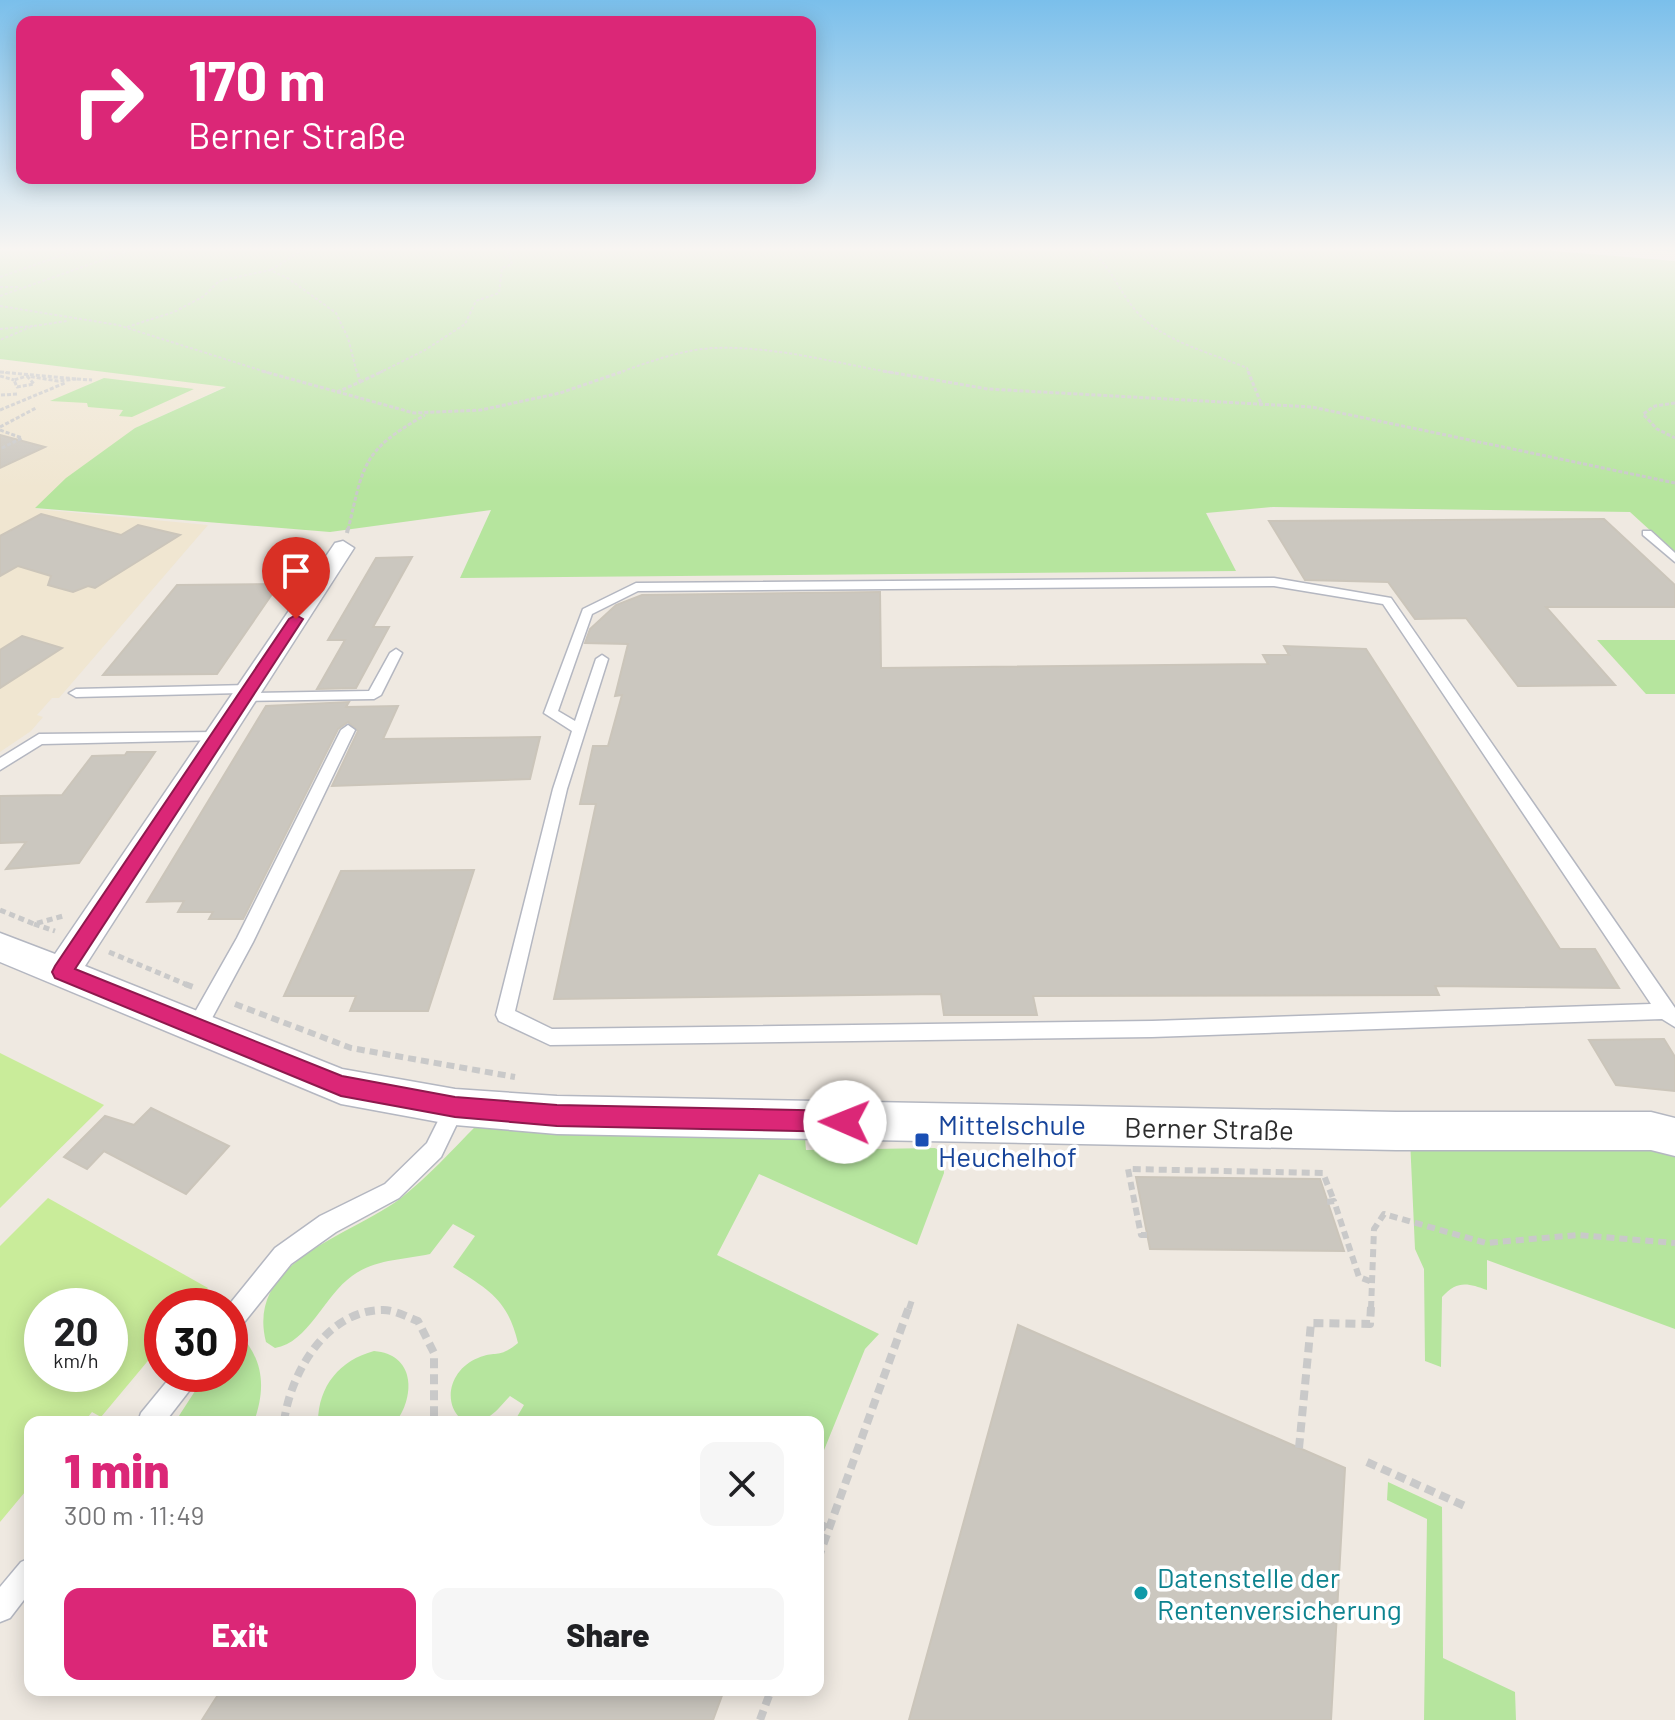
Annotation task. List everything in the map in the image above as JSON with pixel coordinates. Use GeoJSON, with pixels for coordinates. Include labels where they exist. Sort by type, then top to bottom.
{"type":"FeatureCollection","features":[{"type":"Feature","properties":{"kind":"street"},"geometry":{"type":"LineString","coordinates":[[62,972],[343,548]]}},
{"type":"Feature","properties":{"kind":"street","name":"Berner Straße"},"geometry":{"type":"LineString","coordinates":[[0,947],[62,972],[206,1011],[341,1086],[455,1107],[589,1116],[1396,1131],[1651,1131],[1675,1137]]}},
{"type":"Feature","properties":{"kind":"lane"},"geometry":{"type":"LineString","coordinates":[[1647,533],[1675,559]]}},
{"type":"Feature","properties":{"kind":"lane"},"geometry":{"type":"LineString","coordinates":[[580,730],[551,713],[587,612],[636,587],[1274,582],[1387,601],[1670,1015]]}},
{"type":"Feature","properties":{"kind":"lane"},"geometry":{"type":"LineString","coordinates":[[76,693],[374,695],[396,653]]}},
{"type":"Feature","properties":{"kind":"lane"},"geometry":{"type":"LineString","coordinates":[[602,659],[560,789],[505,1015],[550,1037],[1152,1029],[1670,1015]]}},
{"type":"Feature","properties":{"kind":"lane"},"geometry":{"type":"LineString","coordinates":[[206,1011],[348,730]]}},
{"type":"Feature","properties":{"kind":"lane"},"geometry":{"type":"LineString","coordinates":[[0,765],[39,739],[217,737]]}},
{"type":"Feature","properties":{"kind":"lane"},"geometry":{"type":"LineString","coordinates":[[248,1300],[283,1256],[328,1224],[392,1191],[434,1150],[455,1107]]}},
{"type":"Feature","properties":{"kind":"lane"},"geometry":{"type":"LineString","coordinates":[[155,1416],[174,1392]]}},
{"type":"Feature","properties":{"kind":"lane"},"geometry":{"type":"LineString","coordinates":[[0,1608],[24,1578]]}},
{"type":"Feature","properties":{"kind":"path"},"geometry":{"type":"LineString","coordinates":[[0,340],[28,328]]}},
{"type":"Feature","properties":{"kind":"path"},"geometry":{"type":"LineString","coordinates":[[127,328],[336,393],[414,413],[481,410],[560,393],[658,359],[712,348],[758,349],[988,389],[1327,410],[1675,483]]}},
{"type":"Feature","properties":{"kind":"path"},"geometry":{"type":"LineString","coordinates":[[343,328],[360,382]]}},
{"type":"Feature","properties":{"kind":"path"},"geometry":{"type":"LineString","coordinates":[[336,393],[425,350],[456,328]]}},
{"type":"Feature","properties":{"kind":"path"},"geometry":{"type":"LineString","coordinates":[[1160,328],[1247,368],[1263,406]]}},
{"type":"Feature","properties":{"kind":"path"},"geometry":{"type":"LineString","coordinates":[[0,374],[92,380]]}},
{"type":"Feature","properties":{"kind":"path"},"geometry":{"type":"LineString","coordinates":[[0,374],[14,380],[27,376],[69,381]]}},
{"type":"Feature","properties":{"kind":"path"},"geometry":{"type":"LineString","coordinates":[[14,380],[17,387],[34,384],[27,376]]}},
{"type":"Feature","properties":{"kind":"path"},"geometry":{"type":"LineString","coordinates":[[0,410],[77,379]]}},
{"type":"Feature","properties":{"kind":"path"},"geometry":{"type":"LineString","coordinates":[[0,396],[10,392]]}},
{"type":"Feature","properties":{"kind":"path"},"geometry":{"type":"LineString","coordinates":[[0,396],[18,394]]}},
{"type":"Feature","properties":{"kind":"path"},"geometry":{"type":"LineString","coordinates":[[1675,403],[1655,406],[1643,414],[1657,429],[1675,438]]}},
{"type":"Feature","properties":{"kind":"path"},"geometry":{"type":"LineString","coordinates":[[0,428],[36,408]]}},
{"type":"Feature","properties":{"kind":"path"},"geometry":{"type":"LineString","coordinates":[[408,423],[414,413]]}},
{"type":"Feature","properties":{"kind":"path"},"geometry":{"type":"LineString","coordinates":[[343,548],[363,466],[390,435],[428,414]]}},
{"type":"Feature","properties":{"kind":"path"},"geometry":{"type":"LineString","coordinates":[[0,428],[22,438],[0,449]]}},
{"type":"Feature","properties":{"kind":"path"},"geometry":{"type":"LineString","coordinates":[[34,924],[82,941],[206,1011],[291,1028],[351,1048],[530,1078]]}},
{"type":"Feature","properties":{"kind":"path"},"geometry":{"type":"LineString","coordinates":[[1147,1235],[1141,1235],[1128,1169],[1323,1173],[1359,1277],[1372,1282]]}},
{"type":"Feature","properties":{"kind":"path"},"geometry":{"type":"LineString","coordinates":[[1299,1448],[1311,1323],[1370,1324],[1374,1229],[1384,1214],[1486,1243],[1578,1235],[1647,1238],[1675,1243]]}},
{"type":"Feature","properties":{"kind":"path"},"geometry":{"type":"LineString","coordinates":[[824,1543],[913,1297]]}},
{"type":"Feature","properties":{"kind":"path"},"geometry":{"type":"LineString","coordinates":[[284,1416],[284,1402],[307,1358],[343,1321],[383,1309],[418,1321],[434,1353],[434,1416]]}},
{"type":"Feature","properties":{"kind":"path"},"geometry":{"type":"LineString","coordinates":[[1367,1462],[1467,1507]]}},
{"type":"Feature","properties":{"kind":"path"},"geometry":{"type":"LineString","coordinates":[[824,1526],[829,1529]]}},
{"type":"Feature","properties":{"kind":"path"},"geometry":{"type":"LineString","coordinates":[[760,1720],[769,1696]]}},
{"type":"Feature","properties":{"kind":"shaded area"},"geometry":{"type":"Polygon","coordinates":[[[0,359],[227,386],[135,428],[36,509],[208,525],[59,698],[52,698],[37,715],[43,717],[31,731],[0,752],[0,359]]]}},
{"type":"Feature","properties":{"kind":"green space"},"geometry":{"type":"Polygon","coordinates":[[[0,328],[1675,328],[1675,553],[1630,512],[1273,507],[1206,513],[1236,571],[460,578],[491,510],[330,532],[35,508],[66,478],[135,428],[226,387],[0,359],[0,328]]]}},
{"type":"Feature","properties":{"kind":"green space"},"geometry":{"type":"Polygon","coordinates":[[[104,378],[194,389],[132,417],[119,416],[123,410],[88,407],[87,403],[50,401],[104,378]]]}},
{"type":"Feature","properties":{"kind":"green space"},"geometry":{"type":"Polygon","coordinates":[[[1597,640],[1675,640],[1675,694],[1646,694],[1597,640]]]}},
{"type":"Feature","properties":{"kind":"green space"},"geometry":{"type":"Polygon","coordinates":[[[0,1053],[104,1105],[0,1208],[0,1053]]]}},
{"type":"Feature","properties":{"kind":"green space"},"geometry":{"type":"Polygon","coordinates":[[[476,1126],[805,1138],[806,1150],[935,1148],[943,1153],[944,1173],[917,1245],[759,1174],[717,1255],[879,1334],[865,1349],[824,1450],[824,1416],[518,1416],[524,1405],[510,1396],[489,1416],[459,1416],[451,1394],[452,1385],[462,1369],[478,1358],[501,1353],[518,1343],[503,1306],[453,1267],[475,1236],[453,1224],[430,1254],[380,1263],[361,1270],[342,1284],[297,1337],[275,1348],[266,1342],[264,1314],[271,1290],[287,1270],[307,1254],[401,1198],[476,1126]]]}},
{"type":"Feature","properties":{"kind":"green space"},"geometry":{"type":"Polygon","coordinates":[[[1410,1139],[1675,1148],[1675,1329],[1487,1260],[1487,1290],[1463,1284],[1442,1297],[1441,1367],[1425,1361],[1424,1269],[1415,1249],[1410,1139]]]}},
{"type":"Feature","properties":{"kind":"green space"},"geometry":{"type":"Polygon","coordinates":[[[48,1198],[208,1288],[144,1288],[144,1366],[128,1385],[128,1288],[24,1288],[24,1392],[122,1392],[102,1416],[92,1412],[89,1416],[24,1416],[24,1493],[0,1522],[0,1246],[48,1198]]]}},
{"type":"Feature","properties":{"kind":"green space"},"geometry":{"type":"Polygon","coordinates":[[[248,1344],[260,1374],[256,1416],[179,1416],[194,1392],[248,1392],[248,1344]]]}},
{"type":"Feature","properties":{"kind":"green space"},"geometry":{"type":"Polygon","coordinates":[[[374,1351],[387,1354],[404,1367],[408,1377],[407,1400],[399,1416],[318,1416],[322,1397],[333,1376],[362,1355],[374,1351]]]}},
{"type":"Feature","properties":{"kind":"green space"},"geometry":{"type":"Polygon","coordinates":[[[1388,1482],[1442,1507],[1443,1658],[1515,1692],[1516,1720],[1424,1720],[1427,1519],[1387,1500],[1388,1482]]]}},
{"type":"Feature","properties":{"kind":"building"},"geometry":{"type":"Polygon","coordinates":[[[0,435],[45,447],[0,468],[0,435]]]}},
{"type":"Feature","properties":{"kind":"building"},"geometry":{"type":"Polygon","coordinates":[[[41,514],[121,535],[138,525],[180,535],[95,588],[88,586],[73,592],[48,585],[51,576],[18,566],[0,576],[0,536],[41,514]]]}},
{"type":"Feature","properties":{"kind":"building"},"geometry":{"type":"Polygon","coordinates":[[[1604,519],[1675,585],[1675,607],[1546,607],[1615,685],[1518,686],[1466,618],[1415,619],[1388,582],[1305,580],[1269,521],[1604,519]]]}},
{"type":"Feature","properties":{"kind":"building"},"geometry":{"type":"Polygon","coordinates":[[[412,557],[373,627],[389,627],[356,688],[317,689],[345,640],[328,640],[376,558],[412,557]]]}},
{"type":"Feature","properties":{"kind":"building"},"geometry":{"type":"Polygon","coordinates":[[[279,584],[217,674],[103,675],[177,585],[279,584]]]}},
{"type":"Feature","properties":{"kind":"building"},"geometry":{"type":"Polygon","coordinates":[[[880,592],[881,668],[1268,664],[1263,655],[1289,655],[1284,646],[1366,649],[1560,949],[1595,949],[1619,988],[1435,986],[1439,995],[1033,996],[1037,1015],[944,1015],[941,994],[554,999],[596,804],[580,804],[593,746],[608,746],[622,695],[615,696],[628,644],[585,643],[590,629],[616,605],[642,595],[880,592]]]}},
{"type":"Feature","properties":{"kind":"building"},"geometry":{"type":"Polygon","coordinates":[[[22,636],[62,648],[0,688],[0,650],[22,636]]]}},
{"type":"Feature","properties":{"kind":"building"},"geometry":{"type":"Polygon","coordinates":[[[349,702],[346,707],[398,706],[383,739],[540,737],[530,779],[332,786],[358,731],[348,722],[338,729],[243,919],[209,919],[213,912],[178,912],[184,901],[147,902],[266,706],[349,702]]]}},
{"type":"Feature","properties":{"kind":"building"},"geometry":{"type":"Polygon","coordinates":[[[127,752],[155,752],[79,863],[6,869],[26,842],[0,843],[0,796],[62,795],[92,756],[125,755],[127,752]]]}},
{"type":"Feature","properties":{"kind":"building"},"geometry":{"type":"Polygon","coordinates":[[[474,870],[428,1011],[350,1011],[356,996],[284,996],[341,871],[474,870]]]}},
{"type":"Feature","properties":{"kind":"building"},"geometry":{"type":"Polygon","coordinates":[[[1664,1039],[1675,1057],[1675,1091],[1616,1085],[1589,1040],[1664,1039]]]}},
{"type":"Feature","properties":{"kind":"building"},"geometry":{"type":"Polygon","coordinates":[[[151,1108],[229,1146],[186,1194],[104,1151],[87,1169],[64,1157],[105,1116],[134,1125],[151,1108]]]}},
{"type":"Feature","properties":{"kind":"building"},"geometry":{"type":"Polygon","coordinates":[[[1136,1177],[1320,1179],[1344,1251],[1150,1249],[1136,1177]]]}},
{"type":"Feature","properties":{"kind":"building","name":"Datenstelle der Rentenversicherung"},"geometry":{"type":"Polygon","coordinates":[[[1018,1325],[1345,1468],[1331,1720],[909,1720],[1018,1325]]]}},
{"type":"Feature","properties":{"kind":"building"},"geometry":{"type":"Polygon","coordinates":[[[217,1696],[722,1696],[713,1720],[202,1720],[217,1696]]]}},
{"type":"Feature","properties":{"kind":"place","name":"Mittelschule Heuchelhof"},"geometry":{"type":"Point","coordinates":[922,1140]}},
{"type":"Feature","properties":{"kind":"place","name":"Datenstelle der Rentenversicherung"},"geometry":{"type":"Point","coordinates":[1141,1593]}},
{"type":"Feature","properties":{"kind":"route"},"geometry":{"type":"LineString","coordinates":[[296,619],[62,972],[341,1086],[455,1107],[557,1115],[845,1122]]}}]}
